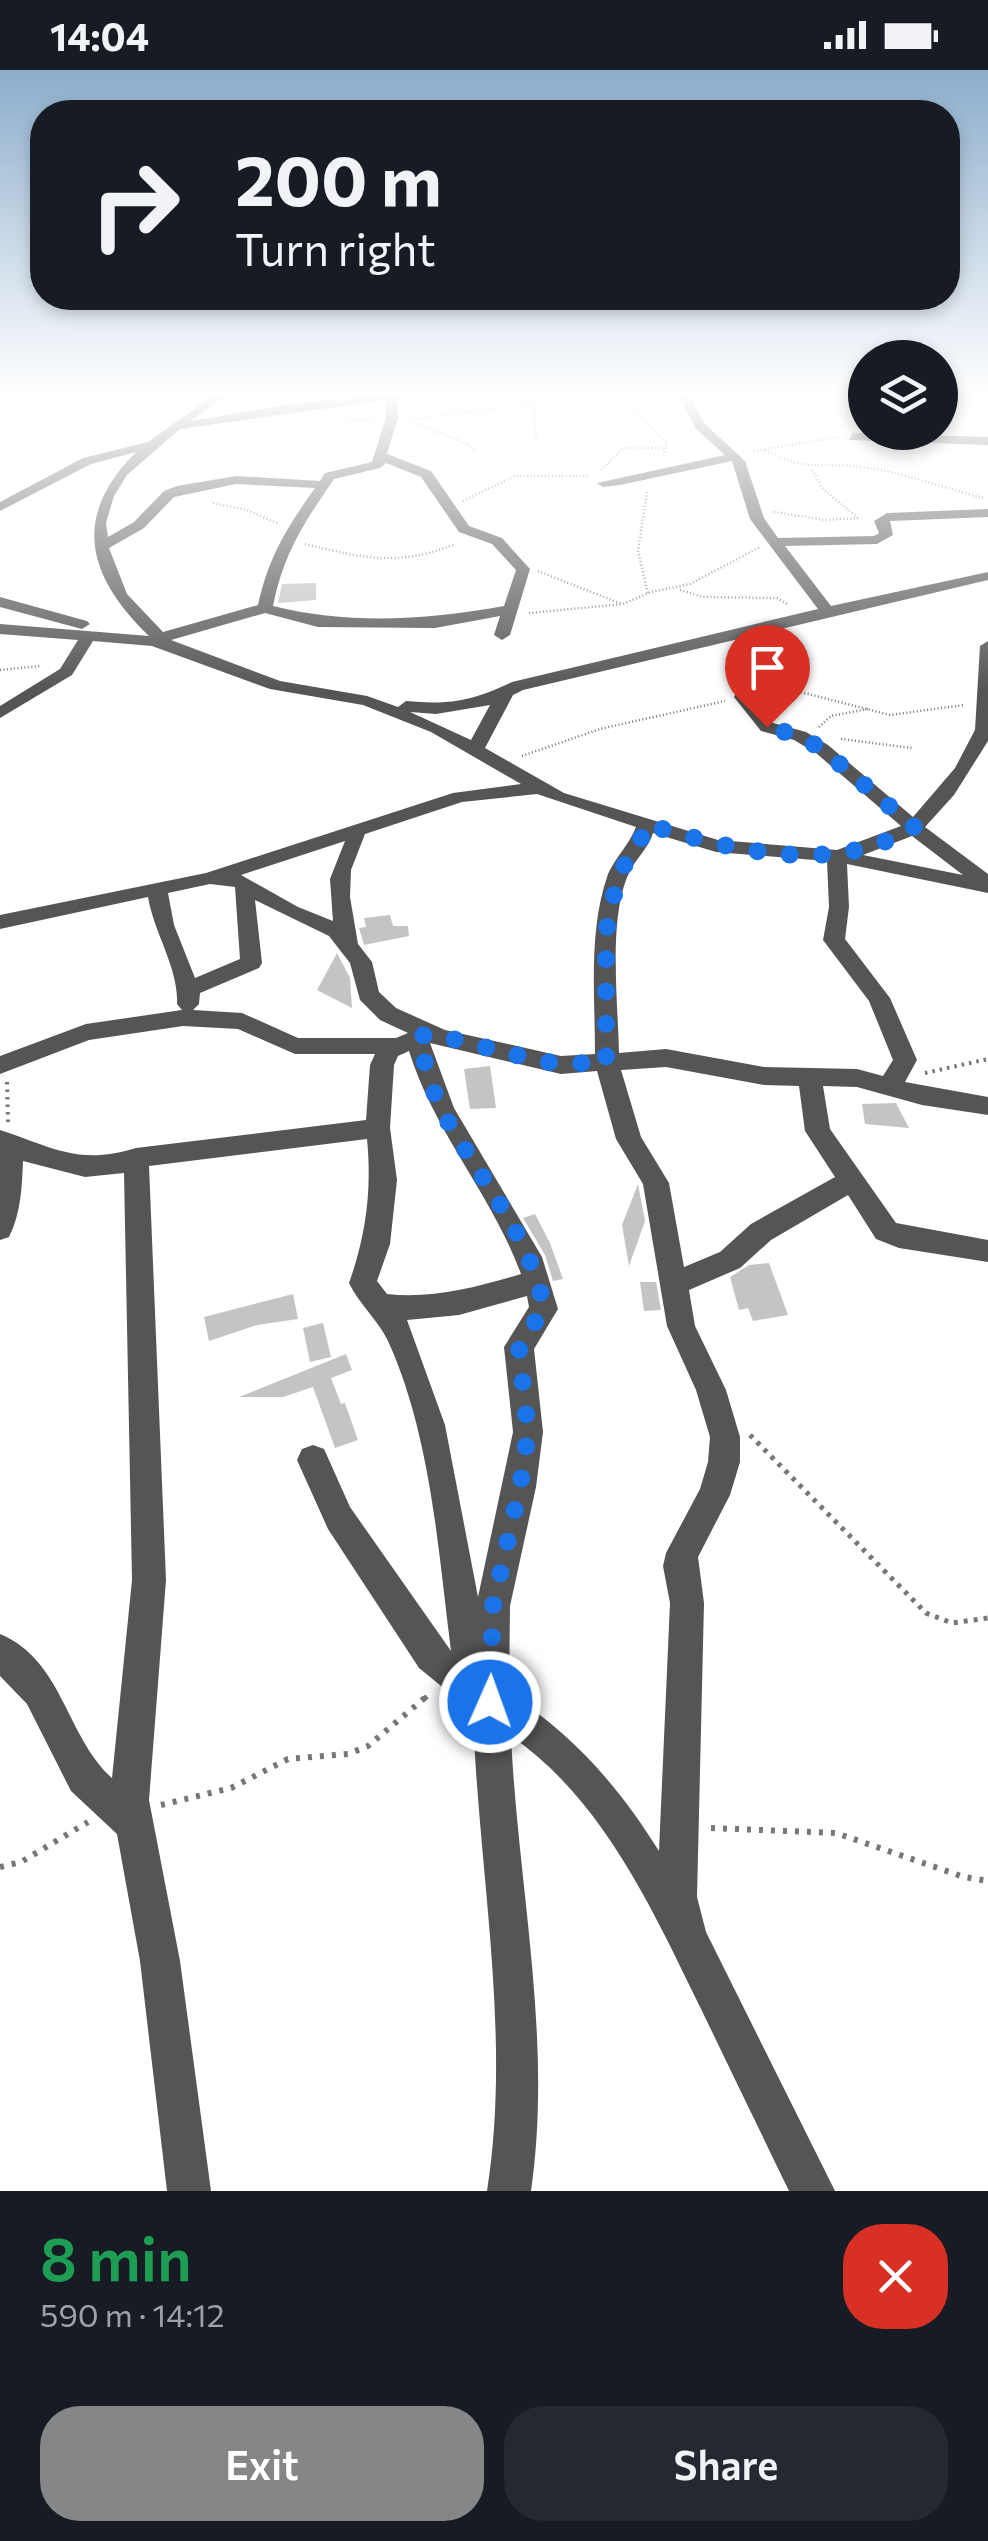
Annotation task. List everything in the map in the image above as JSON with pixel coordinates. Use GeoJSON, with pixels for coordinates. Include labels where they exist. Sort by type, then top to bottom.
{"type":"FeatureCollection","features":[{"type":"Feature","properties":{"kind":"street"},"geometry":{"type":"LineString","coordinates":[[0,508],[26,494]]}},
{"type":"Feature","properties":{"kind":"street"},"geometry":{"type":"LineString","coordinates":[[108,494],[101,522],[101,546],[117,590],[165,642]]}},
{"type":"Feature","properties":{"kind":"street"},"geometry":{"type":"LineString","coordinates":[[101,546],[139,525],[168,494]]}},
{"type":"Feature","properties":{"kind":"street"},"geometry":{"type":"LineString","coordinates":[[264,608],[274,565],[317,494]]}},
{"type":"Feature","properties":{"kind":"street"},"geometry":{"type":"LineString","coordinates":[[441,494],[464,530],[497,541],[520,563],[522,575],[502,636]]}},
{"type":"Feature","properties":{"kind":"street"},"geometry":{"type":"LineString","coordinates":[[751,494],[757,519],[827,611]]}},
{"type":"Feature","properties":{"kind":"street"},"geometry":{"type":"LineString","coordinates":[[772,542],[877,540],[886,535],[882,523],[887,517],[988,510]]}},
{"type":"Feature","properties":{"kind":"street"},"geometry":{"type":"LineString","coordinates":[[0,629],[165,642],[276,686],[366,701],[463,708],[492,700],[518,686],[988,576]]}},
{"type":"Feature","properties":{"kind":"street"},"geometry":{"type":"LineString","coordinates":[[0,602],[134,639]]}},
{"type":"Feature","properties":{"kind":"street"},"geometry":{"type":"LineString","coordinates":[[165,642],[264,608],[318,622],[435,623],[509,610]]}},
{"type":"Feature","properties":{"kind":"street"},"geometry":{"type":"LineString","coordinates":[[0,713],[52,684],[73,663],[89,634]]}},
{"type":"Feature","properties":{"kind":"street"},"geometry":{"type":"LineString","coordinates":[[838,856],[894,840],[921,823],[967,763],[984,728],[988,646]]}},
{"type":"Feature","properties":{"kind":"street"},"geometry":{"type":"LineString","coordinates":[[475,750],[506,692]]}},
{"type":"Feature","properties":{"kind":"street"},"geometry":{"type":"LineString","coordinates":[[742,697],[767,727],[800,736],[822,749],[921,823],[932,842],[988,885]]}},
{"type":"Feature","properties":{"kind":"street"},"geometry":{"type":"LineString","coordinates":[[366,701],[437,728],[536,788],[716,846],[838,856],[988,885]]}},
{"type":"Feature","properties":{"kind":"street"},"geometry":{"type":"LineString","coordinates":[[0,922],[210,878],[460,797],[536,788]]}},
{"type":"Feature","properties":{"kind":"street"},"geometry":{"type":"LineString","coordinates":[[646,824],[638,848],[619,872],[606,932],[606,1064],[630,1139],[658,1190],[672,1285],[685,1340],[714,1400],[725,1437],[724,1462],[714,1494],[690,1534],[680,1566],[687,1622],[677,1827],[680,1922]]}},
{"type":"Feature","properties":{"kind":"street"},"geometry":{"type":"LineString","coordinates":[[348,943],[340,878],[342,865],[356,841],[355,834]]}},
{"type":"Feature","properties":{"kind":"street"},"geometry":{"type":"LineString","coordinates":[[838,856],[839,906],[834,940],[878,998],[900,1045],[905,1066],[891,1083]]}},
{"type":"Feature","properties":{"kind":"street"},"geometry":{"type":"LineString","coordinates":[[210,878],[234,879],[291,912],[324,923],[348,943],[361,962],[368,994],[415,1039],[441,1108],[494,1200],[516,1229],[536,1280],[544,1308],[519,1347],[528,1432],[520,1487],[471,1688]]}},
{"type":"Feature","properties":{"kind":"street"},"geometry":{"type":"LineString","coordinates":[[189,989],[251,963],[245,885]]}},
{"type":"Feature","properties":{"kind":"street"},"geometry":{"type":"LineString","coordinates":[[157,891],[163,926],[191,1000],[172,1019]]}},
{"type":"Feature","properties":{"kind":"street"},"geometry":{"type":"LineString","coordinates":[[9,1062],[86,1032],[172,1019],[242,1022],[295,1046],[415,1039],[544,1062],[606,1064],[666,1058],[751,1074],[891,1083],[988,1106]]}},
{"type":"Feature","properties":{"kind":"street"},"geometry":{"type":"LineString","coordinates":[[415,1039],[386,1053],[382,1065],[378,1128],[384,1180],[376,1244],[363,1283],[403,1342],[438,1461],[513,1970],[516,2144],[509,2191]]}},
{"type":"Feature","properties":{"kind":"street"},"geometry":{"type":"LineString","coordinates":[[810,1077],[818,1132],[891,1235],[988,1252]]}},
{"type":"Feature","properties":{"kind":"street"},"geometry":{"type":"LineString","coordinates":[[0,1229],[7,1206],[7,1144],[83,1168],[378,1128]]}},
{"type":"Feature","properties":{"kind":"street"},"geometry":{"type":"LineString","coordinates":[[136,1158],[149,1580],[126,1815],[160,1961],[189,2191]]}},
{"type":"Feature","properties":{"kind":"street"},"geometry":{"type":"LineString","coordinates":[[672,1285],[730,1260],[761,1232],[852,1180]]}},
{"type":"Feature","properties":{"kind":"street"},"geometry":{"type":"LineString","coordinates":[[380,1306],[430,1309],[480,1299],[536,1280]]}},
{"type":"Feature","properties":{"kind":"street"},"geometry":{"type":"LineString","coordinates":[[313,1460],[339,1518],[431,1656],[560,1752],[610,1806],[680,1922],[813,2191]]}},
{"type":"Feature","properties":{"kind":"street"},"geometry":{"type":"LineString","coordinates":[[0,1651],[40,1690],[84,1778],[126,1815]]}},
{"type":"Feature","properties":{"kind":"path"},"geometry":{"type":"LineString","coordinates":[[168,494],[248,510],[289,537],[370,560],[424,557],[478,536]]}},
{"type":"Feature","properties":{"kind":"path"},"geometry":{"type":"LineString","coordinates":[[450,507],[477,494]]}},
{"type":"Feature","properties":{"kind":"path"},"geometry":{"type":"LineString","coordinates":[[645,494],[638,560],[640,578],[648,594]]}},
{"type":"Feature","properties":{"kind":"path"},"geometry":{"type":"LineString","coordinates":[[836,494],[858,518]]}},
{"type":"Feature","properties":{"kind":"path"},"geometry":{"type":"LineString","coordinates":[[754,505],[792,518],[858,518],[882,523]]}},
{"type":"Feature","properties":{"kind":"path"},"geometry":{"type":"LineString","coordinates":[[509,610],[541,613],[623,604],[675,588],[772,542]]}},
{"type":"Feature","properties":{"kind":"path"},"geometry":{"type":"LineString","coordinates":[[520,563],[623,604]]}},
{"type":"Feature","properties":{"kind":"path"},"geometry":{"type":"LineString","coordinates":[[675,588],[703,597],[781,599],[804,618]]}},
{"type":"Feature","properties":{"kind":"path"},"geometry":{"type":"LineString","coordinates":[[0,670],[73,663]]}},
{"type":"Feature","properties":{"kind":"path"},"geometry":{"type":"LineString","coordinates":[[785,733],[822,726],[831,716],[868,709]]}},
{"type":"Feature","properties":{"kind":"path"},"geometry":{"type":"LineString","coordinates":[[807,730],[819,733]]}},
{"type":"Feature","properties":{"kind":"path"},"geometry":{"type":"LineString","coordinates":[[831,736],[912,748]]}},
{"type":"Feature","properties":{"kind":"path"},"geometry":{"type":"LineString","coordinates":[[891,1083],[988,1059]]}},
{"type":"Feature","properties":{"kind":"path"},"geometry":{"type":"LineString","coordinates":[[7,1144],[5,1089],[9,1062]]}},
{"type":"Feature","properties":{"kind":"path"},"geometry":{"type":"LineString","coordinates":[[714,1400],[917,1606],[952,1623],[988,1618]]}},
{"type":"Feature","properties":{"kind":"path"},"geometry":{"type":"LineString","coordinates":[[0,1867],[22,1862],[126,1815],[231,1788],[288,1760],[348,1754],[368,1746],[405,1718],[471,1688]]}},
{"type":"Feature","properties":{"kind":"path"},"geometry":{"type":"LineString","coordinates":[[677,1827],[836,1834],[964,1878],[988,1881]]}},
{"type":"Feature","properties":{"kind":"building"},"geometry":{"type":"Polygon","coordinates":[[[316,583],[316,600],[278,603],[282,584],[316,583]]]}},
{"type":"Feature","properties":{"kind":"building"},"geometry":{"type":"Polygon","coordinates":[[[390,915],[393,926],[408,926],[409,936],[364,945],[359,928],[366,927],[364,918],[390,915]]]}},
{"type":"Feature","properties":{"kind":"building"},"geometry":{"type":"Polygon","coordinates":[[[337,953],[350,978],[352,1008],[317,990],[337,953]]]}},
{"type":"Feature","properties":{"kind":"building"},"geometry":{"type":"Polygon","coordinates":[[[490,1066],[496,1108],[470,1109],[464,1069],[490,1066]]]}},
{"type":"Feature","properties":{"kind":"building"},"geometry":{"type":"Polygon","coordinates":[[[896,1103],[909,1128],[865,1124],[862,1104],[896,1103]]]}},
{"type":"Feature","properties":{"kind":"building"},"geometry":{"type":"Polygon","coordinates":[[[638,1184],[645,1221],[629,1266],[622,1225],[638,1184]]]}},
{"type":"Feature","properties":{"kind":"building"},"geometry":{"type":"Polygon","coordinates":[[[535,1214],[563,1279],[553,1281],[545,1255],[523,1218],[535,1214]]]}},
{"type":"Feature","properties":{"kind":"building"},"geometry":{"type":"Polygon","coordinates":[[[769,1263],[788,1315],[753,1321],[748,1308],[739,1310],[730,1277],[749,1265],[769,1263]]]}},
{"type":"Feature","properties":{"kind":"building"},"geometry":{"type":"Polygon","coordinates":[[[640,1282],[656,1282],[661,1310],[644,1311],[640,1282]]]}},
{"type":"Feature","properties":{"kind":"building"},"geometry":{"type":"Polygon","coordinates":[[[293,1294],[298,1319],[257,1325],[209,1341],[204,1317],[293,1294]]]}},
{"type":"Feature","properties":{"kind":"building"},"geometry":{"type":"Polygon","coordinates":[[[323,1323],[331,1357],[310,1362],[303,1328],[323,1323]]]}},
{"type":"Feature","properties":{"kind":"building"},"geometry":{"type":"Polygon","coordinates":[[[346,1354],[352,1370],[331,1378],[358,1440],[335,1448],[313,1387],[283,1397],[239,1397],[346,1354]]]}},
{"type":"Feature","properties":{"kind":"route"},"geometry":{"type":"LineString","coordinates":[[490,1702],[493,1606],[520,1487],[528,1432],[519,1347],[544,1308],[516,1229],[494,1200],[441,1108],[417,1038],[429,1033],[561,1065],[606,1064],[606,932],[619,872],[638,848],[646,824],[716,846],[838,856],[894,840],[914,827],[809,740],[767,727]]}}]}
